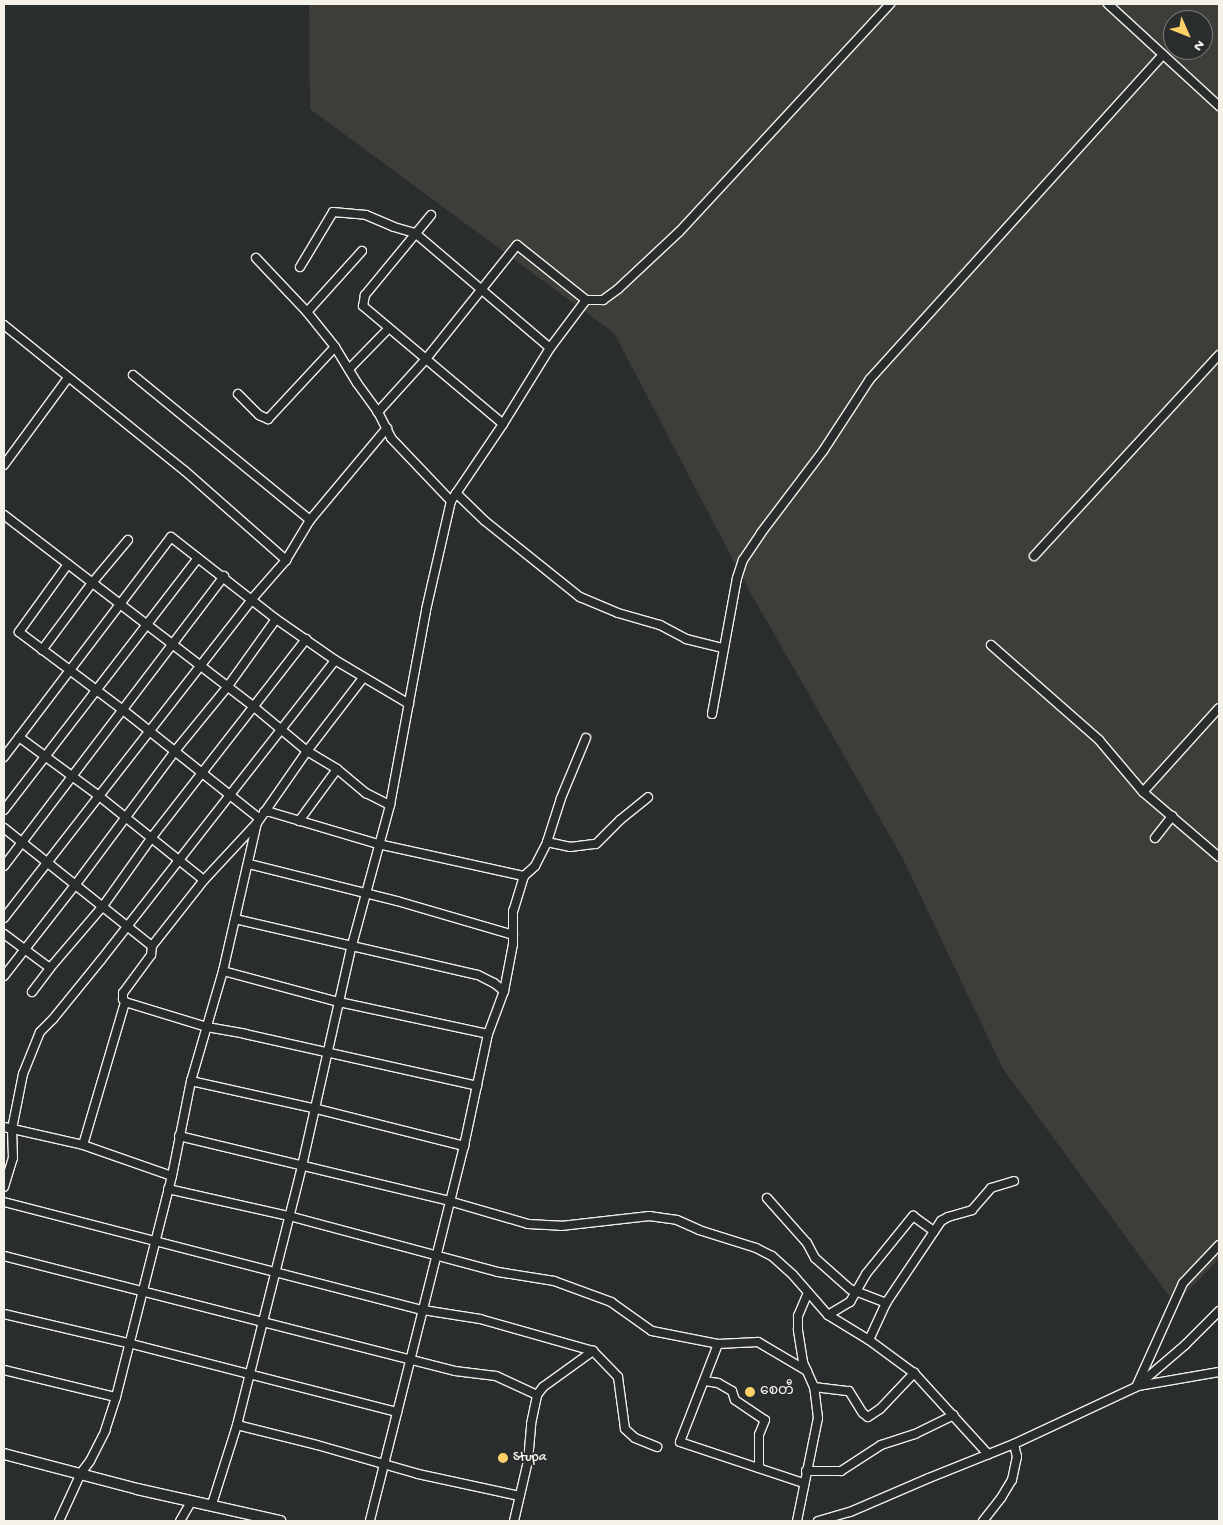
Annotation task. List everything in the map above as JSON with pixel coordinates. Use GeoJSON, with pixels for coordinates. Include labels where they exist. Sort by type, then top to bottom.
{"type":"FeatureCollection","features":[{"type":"Feature","properties":{"kind":"main road"},"geometry":{"type":"LineString","coordinates":[[4,1454],[191,1502],[212,1504],[280,1521]]}},
{"type":"Feature","properties":{"kind":"street"},"geometry":{"type":"LineString","coordinates":[[378,412],[426,359],[517,245],[586,300],[603,300],[618,289],[679,232],[890,4]]}},
{"type":"Feature","properties":{"kind":"street"},"geometry":{"type":"LineString","coordinates":[[712,714],[730,606],[744,560],[823,451],[870,379],[1163,55],[1108,4]]}},
{"type":"Feature","properties":{"kind":"street"},"geometry":{"type":"LineString","coordinates":[[1168,60],[1219,106]]}},
{"type":"Feature","properties":{"kind":"street"},"geometry":{"type":"LineString","coordinates":[[300,267],[333,212],[366,215],[394,227],[415,233],[482,288],[550,348]]}},
{"type":"Feature","properties":{"kind":"street"},"geometry":{"type":"LineString","coordinates":[[431,214],[362,301],[363,306],[503,424]]}},
{"type":"Feature","properties":{"kind":"street"},"geometry":{"type":"LineString","coordinates":[[307,312],[362,250]]}},
{"type":"Feature","properties":{"kind":"street"},"geometry":{"type":"LineString","coordinates":[[256,258],[307,312],[335,347],[378,412],[392,438],[451,501]]}},
{"type":"Feature","properties":{"kind":"street"},"geometry":{"type":"LineString","coordinates":[[212,1504],[237,1425],[261,1323],[302,1166],[326,1053],[352,945],[390,805],[426,610],[451,501],[503,424],[550,348],[586,300]]}},
{"type":"Feature","properties":{"kind":"street"},"geometry":{"type":"LineString","coordinates":[[4,325],[185,470],[286,560]]}},
{"type":"Feature","properties":{"kind":"street"},"geometry":{"type":"LineString","coordinates":[[349,369],[389,328]]}},
{"type":"Feature","properties":{"kind":"street"},"geometry":{"type":"LineString","coordinates":[[238,394],[259,415],[268,419],[335,347]]}},
{"type":"Feature","properties":{"kind":"street"},"geometry":{"type":"LineString","coordinates":[[1034,556],[1219,355]]}},
{"type":"Feature","properties":{"kind":"street"},"geometry":{"type":"LineString","coordinates":[[133,375],[310,520]]}},
{"type":"Feature","properties":{"kind":"street"},"geometry":{"type":"LineString","coordinates":[[4,465],[68,378]]}},
{"type":"Feature","properties":{"kind":"street"},"geometry":{"type":"LineString","coordinates":[[4,918],[252,599],[286,560],[310,520],[386,428]]}},
{"type":"Feature","properties":{"kind":"street"},"geometry":{"type":"LineString","coordinates":[[456,493],[486,521],[580,597],[618,613],[660,625],[686,639],[723,648]]}},
{"type":"Feature","properties":{"kind":"street"},"geometry":{"type":"LineString","coordinates":[[4,515],[228,686],[307,751],[337,769],[366,793],[390,805]]}},
{"type":"Feature","properties":{"kind":"street"},"geometry":{"type":"LineString","coordinates":[[4,757],[171,537],[224,576],[276,619],[363,678],[409,704]]}},
{"type":"Feature","properties":{"kind":"street"},"geometry":{"type":"LineString","coordinates":[[42,650],[92,583],[128,540]]}},
{"type":"Feature","properties":{"kind":"street"},"geometry":{"type":"LineString","coordinates":[[4,810],[198,558]]}},
{"type":"Feature","properties":{"kind":"street"},"geometry":{"type":"LineString","coordinates":[[68,564],[18,632],[97,690],[260,818]]}},
{"type":"Feature","properties":{"kind":"street"},"geometry":{"type":"LineString","coordinates":[[4,866],[224,576]]}},
{"type":"Feature","properties":{"kind":"street"},"geometry":{"type":"LineString","coordinates":[[4,976],[76,884],[175,751],[228,686],[276,619]]}},
{"type":"Feature","properties":{"kind":"street"},"geometry":{"type":"LineString","coordinates":[[32,992],[103,906],[152,838],[306,639]]}},
{"type":"Feature","properties":{"kind":"street"},"geometry":{"type":"LineString","coordinates":[[992,645],[1099,740],[1143,792],[1219,857]]}},
{"type":"Feature","properties":{"kind":"street"},"geometry":{"type":"LineString","coordinates":[[4,1187],[13,1158],[8,1128],[23,1074],[40,1032],[53,1019],[128,926],[335,660]]}},
{"type":"Feature","properties":{"kind":"street"},"geometry":{"type":"LineString","coordinates":[[83,1145],[125,1002],[123,994],[151,955],[152,946],[204,880],[260,818],[307,751],[363,678]]}},
{"type":"Feature","properties":{"kind":"street"},"geometry":{"type":"LineString","coordinates":[[1143,792],[1219,708]]}},
{"type":"Feature","properties":{"kind":"street"},"geometry":{"type":"LineString","coordinates":[[19,738],[73,776],[204,880]]}},
{"type":"Feature","properties":{"kind":"street"},"geometry":{"type":"LineString","coordinates":[[370,1521],[464,1146],[488,1034],[504,991],[513,934],[513,911],[524,876],[535,866],[547,842],[561,798],[586,738]]}},
{"type":"Feature","properties":{"kind":"street"},"geometry":{"type":"LineString","coordinates":[[299,822],[337,769]]}},
{"type":"Feature","properties":{"kind":"street"},"geometry":{"type":"LineString","coordinates":[[547,842],[570,847],[596,844],[620,820],[648,797]]}},
{"type":"Feature","properties":{"kind":"street"},"geometry":{"type":"LineString","coordinates":[[59,1521],[81,1473],[90,1462],[105,1431],[116,1398],[128,1343],[172,1176],[191,1081],[223,971],[260,818],[270,812],[378,844],[524,876]]}},
{"type":"Feature","properties":{"kind":"street"},"geometry":{"type":"LineString","coordinates":[[1155,838],[1172,816]]}},
{"type":"Feature","properties":{"kind":"street"},"geometry":{"type":"LineString","coordinates":[[4,828],[152,946]]}},
{"type":"Feature","properties":{"kind":"street"},"geometry":{"type":"LineString","coordinates":[[248,864],[365,895],[397,901],[513,934]]}},
{"type":"Feature","properties":{"kind":"street"},"geometry":{"type":"LineString","coordinates":[[235,919],[478,975],[494,983],[504,991]]}},
{"type":"Feature","properties":{"kind":"street"},"geometry":{"type":"LineString","coordinates":[[4,934],[50,968]]}},
{"type":"Feature","properties":{"kind":"street"},"geometry":{"type":"LineString","coordinates":[[223,971],[339,1002],[488,1034]]}},
{"type":"Feature","properties":{"kind":"street"},"geometry":{"type":"LineString","coordinates":[[125,1002],[207,1027],[477,1086]]}},
{"type":"Feature","properties":{"kind":"street"},"geometry":{"type":"LineString","coordinates":[[191,1081],[314,1108],[464,1146]]}},
{"type":"Feature","properties":{"kind":"street"},"geometry":{"type":"LineString","coordinates":[[8,1128],[83,1145],[172,1176]]}},
{"type":"Feature","properties":{"kind":"street"},"geometry":{"type":"LineString","coordinates":[[179,1136],[449,1200],[528,1224],[561,1226],[649,1216],[677,1220],[699,1230],[756,1248],[772,1256],[793,1275],[828,1315],[869,1340],[914,1373],[954,1414],[988,1454]]}},
{"type":"Feature","properties":{"kind":"street"},"geometry":{"type":"LineString","coordinates":[[869,1340],[886,1303],[934,1231],[948,1217],[972,1210],[991,1188],[1014,1181]]}},
{"type":"Feature","properties":{"kind":"street"},"geometry":{"type":"LineString","coordinates":[[168,1189],[289,1216],[498,1272],[554,1281],[610,1302],[652,1331],[718,1344],[758,1342],[807,1371]]}},
{"type":"Feature","properties":{"kind":"street"},"geometry":{"type":"LineString","coordinates":[[767,1198],[807,1243],[815,1258],[856,1291],[886,1303]]}},
{"type":"Feature","properties":{"kind":"street"},"geometry":{"type":"LineString","coordinates":[[4,1202],[275,1270],[423,1310],[480,1319],[593,1351],[618,1377],[625,1429],[635,1438],[657,1447]]}},
{"type":"Feature","properties":{"kind":"street"},"geometry":{"type":"LineString","coordinates":[[828,1315],[850,1302],[866,1274],[913,1216],[934,1231]]}},
{"type":"Feature","properties":{"kind":"street"},"geometry":{"type":"LineString","coordinates":[[1136,1387],[1183,1283],[1219,1245]]}},
{"type":"Feature","properties":{"kind":"street"},"geometry":{"type":"LineString","coordinates":[[4,1256],[455,1371],[496,1376],[537,1395]]}},
{"type":"Feature","properties":{"kind":"street"},"geometry":{"type":"LineString","coordinates":[[797,1521],[803,1483],[818,1418],[814,1386],[803,1362],[798,1329],[798,1316],[808,1293]]}},
{"type":"Feature","properties":{"kind":"street"},"geometry":{"type":"LineString","coordinates":[[1136,1387],[1185,1345],[1219,1311]]}},
{"type":"Feature","properties":{"kind":"street"},"geometry":{"type":"LineString","coordinates":[[4,1314],[128,1343],[397,1412]]}},
{"type":"Feature","properties":{"kind":"street"},"geometry":{"type":"LineString","coordinates":[[718,1344],[680,1442],[803,1483]]}},
{"type":"Feature","properties":{"kind":"street"},"geometry":{"type":"LineString","coordinates":[[514,1521],[528,1461],[531,1424],[537,1395],[543,1387],[593,1351]]}},
{"type":"Feature","properties":{"kind":"street"},"geometry":{"type":"LineString","coordinates":[[4,1370],[116,1398]]}},
{"type":"Feature","properties":{"kind":"street"},"geometry":{"type":"LineString","coordinates":[[818,1521],[850,1512],[1014,1444],[1136,1387],[1219,1372]]}},
{"type":"Feature","properties":{"kind":"street"},"geometry":{"type":"LineString","coordinates":[[814,1386],[849,1391],[863,1413],[868,1417],[880,1409],[914,1373]]}},
{"type":"Feature","properties":{"kind":"street"},"geometry":{"type":"LineString","coordinates":[[705,1381],[718,1384],[732,1391],[735,1400],[765,1420],[759,1435],[759,1468]]}},
{"type":"Feature","properties":{"kind":"street"},"geometry":{"type":"LineString","coordinates":[[806,1471],[841,1471],[881,1445],[915,1434],[954,1414]]}},
{"type":"Feature","properties":{"kind":"street"},"geometry":{"type":"LineString","coordinates":[[237,1425],[317,1445],[383,1465],[520,1496]]}},
{"type":"Feature","properties":{"kind":"street"},"geometry":{"type":"LineString","coordinates":[[983,1521],[1012,1480],[1017,1457],[1014,1444]]}},
{"type":"Feature","properties":{"kind":"street"},"geometry":{"type":"LineString","coordinates":[[180,1521],[191,1502]]}},
{"type":"Feature","properties":{"kind":"shaded area"},"geometry":{"type":"Polygon","coordinates":[[[309,4],[1219,4],[1219,1259],[1175,1304],[1003,1069],[902,857],[749,590],[614,333],[310,109],[309,4]]]}},
{"type":"Feature","properties":{"kind":"place","name":"စေတီ"},"geometry":{"type":"Point","coordinates":[750,1392]}},
{"type":"Feature","properties":{"kind":"place","name":"Stupa"},"geometry":{"type":"Point","coordinates":[503,1458]}}]}
